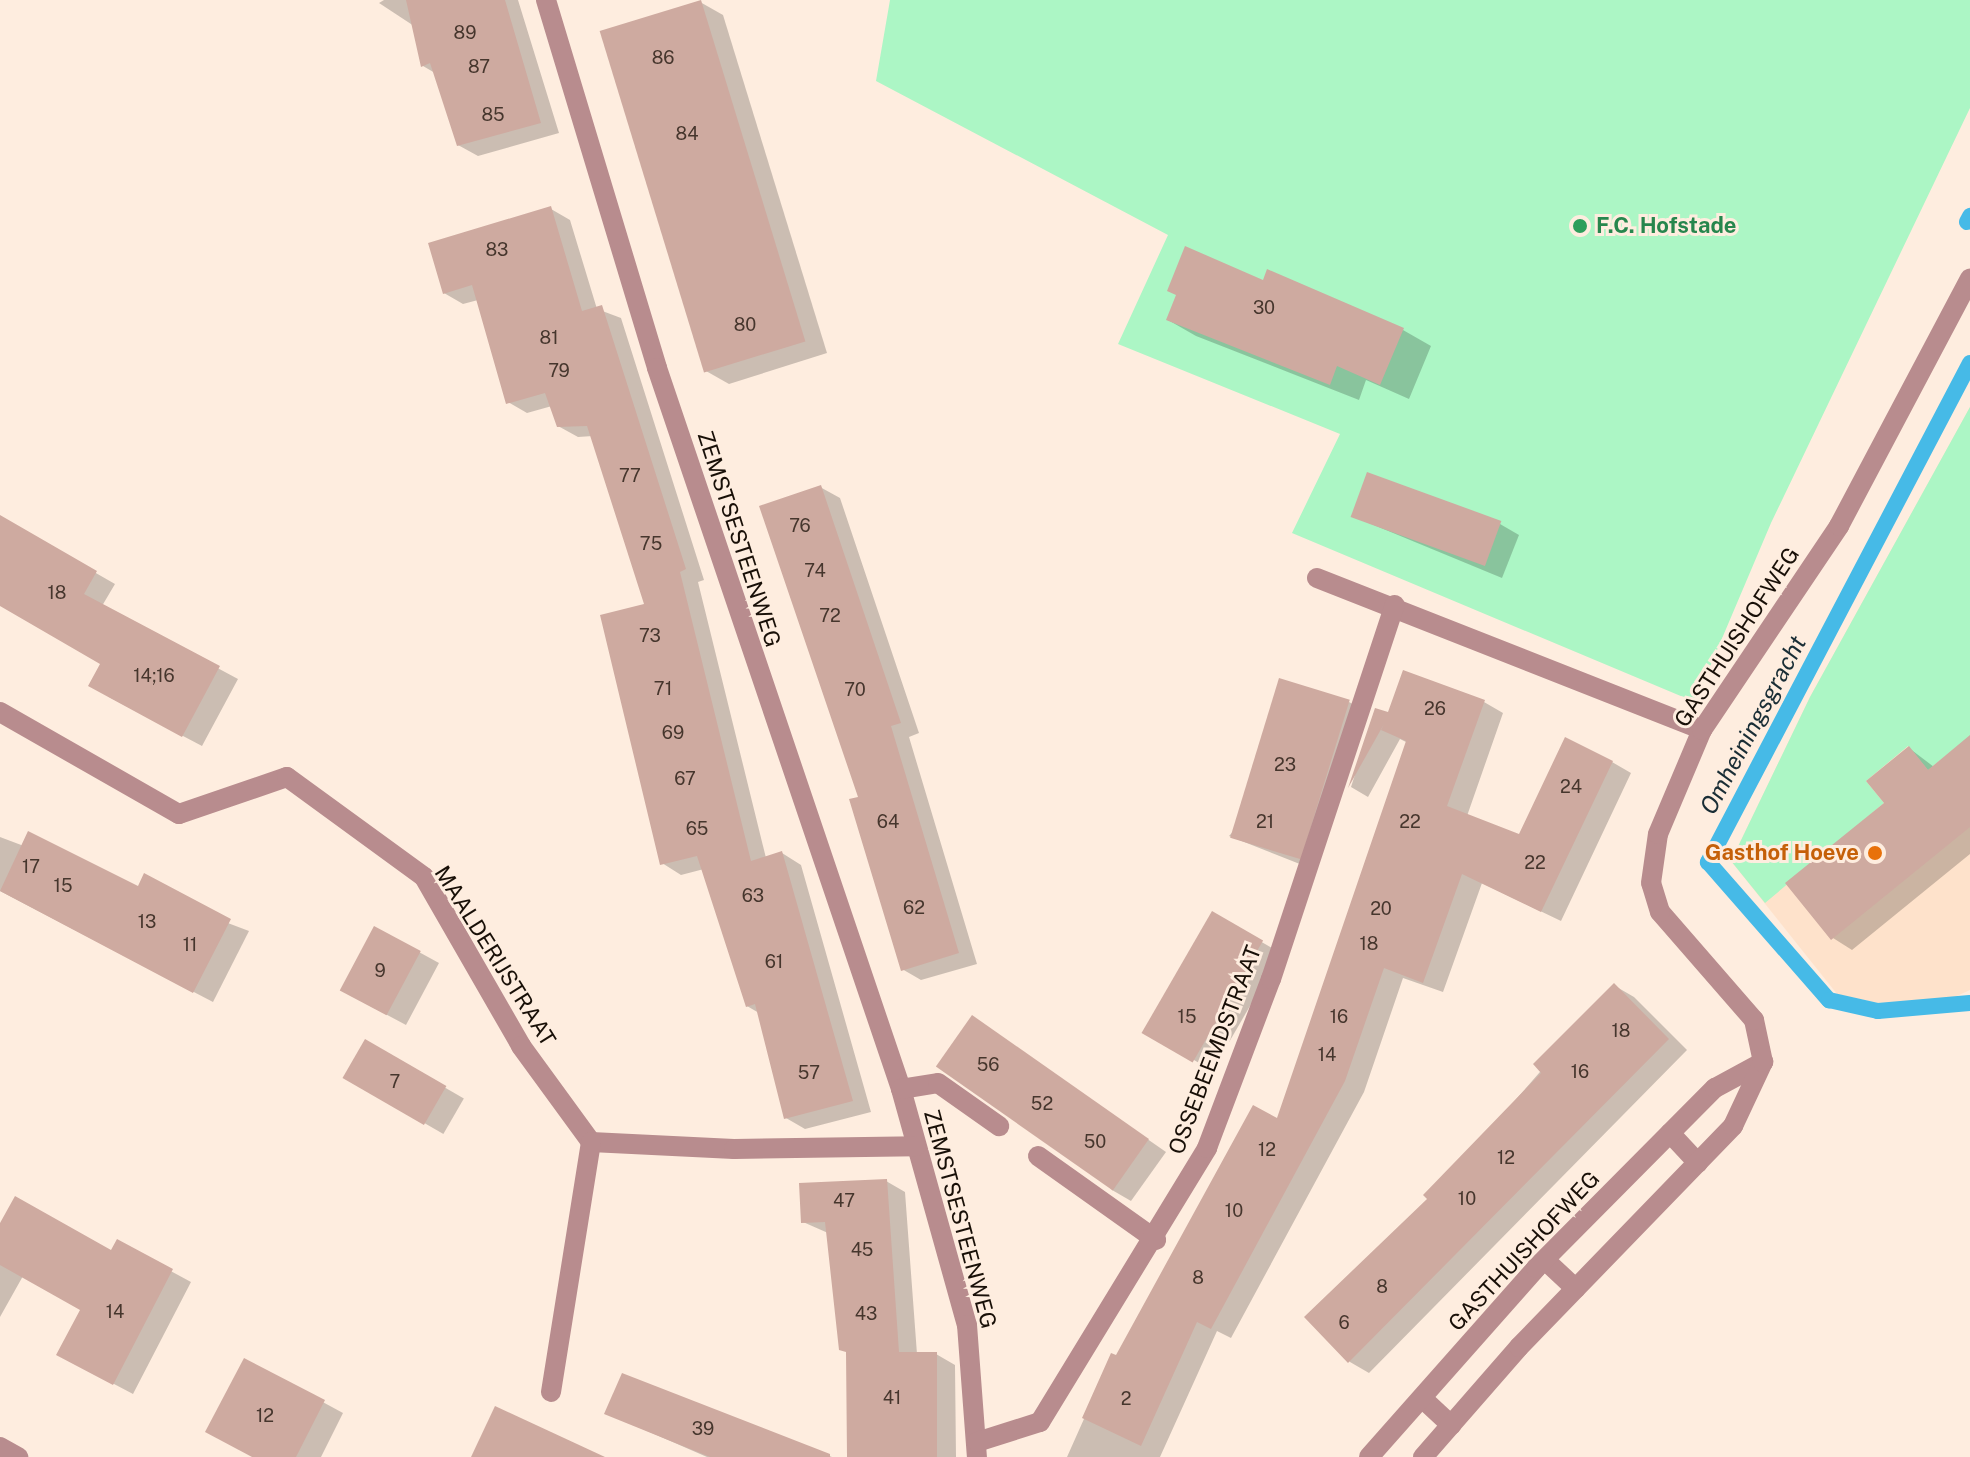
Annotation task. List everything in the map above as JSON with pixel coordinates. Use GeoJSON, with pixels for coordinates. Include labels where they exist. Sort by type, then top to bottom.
{"type":"FeatureCollection","features":[{"type":"Feature","properties":{"kind":"street","name":"ZEMSTSESTEENWEG"},"geometry":{"type":"LineString","coordinates":[[546,0],[670,406],[901,1089],[967,1325],[977,1450]]}},
{"type":"Feature","properties":{"kind":"street","name":"GASTHUISHOFWEG"},"geometry":{"type":"LineString","coordinates":[[1369,1457],[1545,1260],[1670,1133],[1715,1088],[1763,1062],[1754,1020],[1660,912],[1651,883],[1658,834],[1702,730],[1839,526],[1970,279]]}},
{"type":"Feature","properties":{"kind":"street"},"geometry":{"type":"LineString","coordinates":[[1317,578],[1395,605],[1702,730]]}},
{"type":"Feature","properties":{"kind":"street","name":"OSSEBEEMDSTRAAT"},"geometry":{"type":"LineString","coordinates":[[977,1450],[1040,1422],[1156,1240],[1207,1148],[1271,979],[1395,605]]}},
{"type":"Feature","properties":{"kind":"street","name":"MAALDERIJSTRAAT"},"geometry":{"type":"LineString","coordinates":[[0,712],[179,814],[287,777],[424,877],[521,1046],[591,1142]]}},
{"type":"Feature","properties":{"kind":"street"},"geometry":{"type":"LineString","coordinates":[[1423,1457],[1576,1289],[1733,1126],[1763,1062]]}},
{"type":"Feature","properties":{"kind":"street","name":"ZEMSTSESTEENWEG"},"geometry":{"type":"LineString","coordinates":[[901,1089],[938,1083],[999,1126]]}},
{"type":"Feature","properties":{"kind":"street"},"geometry":{"type":"LineString","coordinates":[[1670,1133],[1698,1163]]}},
{"type":"Feature","properties":{"kind":"street"},"geometry":{"type":"LineString","coordinates":[[551,1392],[591,1142],[734,1149],[916,1146]]}},
{"type":"Feature","properties":{"kind":"street"},"geometry":{"type":"LineString","coordinates":[[1038,1156],[1156,1240]]}},
{"type":"Feature","properties":{"kind":"street"},"geometry":{"type":"LineString","coordinates":[[1545,1260],[1576,1289]]}},
{"type":"Feature","properties":{"kind":"street"},"geometry":{"type":"LineString","coordinates":[[1422,1398],[1451,1425]]}},
{"type":"Feature","properties":{"kind":"street"},"geometry":{"type":"LineString","coordinates":[[0,1447],[18,1457]]}},
{"type":"Feature","properties":{"kind":"shaded area"},"geometry":{"type":"Polygon","coordinates":[[[1970,407],[1970,990],[1948,1000],[1878,1003],[1837,994],[1731,861],[1810,697],[1970,407]]]}},
{"type":"Feature","properties":{"kind":"green space"},"geometry":{"type":"Polygon","coordinates":[[[890,0],[1970,0],[1970,108],[1771,523],[1695,702],[1292,533],[1340,434],[1118,344],[1168,235],[876,81],[890,0]]]}},
{"type":"Feature","properties":{"kind":"green space"},"geometry":{"type":"Polygon","coordinates":[[[1970,407],[1970,759],[1959,745],[1928,770],[1908,746],[1866,781],[1884,803],[1765,903],[1731,861],[1810,697],[1970,407]]]}},
{"type":"Feature","properties":{"kind":"building"},"geometry":{"type":"Polygon","coordinates":[[[406,0],[505,0],[541,123],[457,146],[430,63],[421,67],[406,0]]]}},
{"type":"Feature","properties":{"kind":"building"},"geometry":{"type":"Polygon","coordinates":[[[701,0],[805,341],[704,372],[600,31],[701,0]]]}},
{"type":"Feature","properties":{"kind":"building"},"geometry":{"type":"Polygon","coordinates":[[[551,206],[582,311],[602,305],[686,569],[680,572],[751,861],[782,851],[853,1101],[784,1119],[755,1004],[746,1007],[697,856],[660,865],[600,615],[644,604],[587,426],[557,427],[545,393],[506,404],[472,285],[443,294],[428,243],[551,206]]]}},
{"type":"Feature","properties":{"kind":"building"},"geometry":{"type":"Polygon","coordinates":[[[1185,246],[1263,280],[1267,269],[1404,328],[1380,385],[1337,366],[1330,385],[1166,320],[1176,295],[1167,291],[1185,246]]]}},
{"type":"Feature","properties":{"kind":"building"},"geometry":{"type":"Polygon","coordinates":[[[1367,472],[1501,521],[1485,566],[1351,517],[1367,472]]]}},
{"type":"Feature","properties":{"kind":"building"},"geometry":{"type":"Polygon","coordinates":[[[821,485],[901,723],[891,726],[959,953],[901,971],[849,799],[858,797],[759,506],[821,485]]]}},
{"type":"Feature","properties":{"kind":"building"},"geometry":{"type":"Polygon","coordinates":[[[0,515],[97,571],[84,594],[220,666],[182,737],[88,686],[100,664],[0,606],[0,515]]]}},
{"type":"Feature","properties":{"kind":"building"},"geometry":{"type":"Polygon","coordinates":[[[1403,670],[1485,700],[1447,806],[1519,834],[1565,737],[1613,761],[1541,912],[1462,874],[1423,983],[1384,968],[1345,1081],[1211,1329],[1197,1322],[1141,1446],[1082,1418],[1111,1353],[1116,1355],[1253,1105],[1277,1118],[1406,741],[1381,730],[1384,724],[1348,788],[1375,708],[1388,712],[1403,670]]]}},
{"type":"Feature","properties":{"kind":"building"},"geometry":{"type":"Polygon","coordinates":[[[1279,678],[1350,700],[1301,859],[1230,838],[1279,678]]]}},
{"type":"Feature","properties":{"kind":"building"},"geometry":{"type":"Polygon","coordinates":[[[1970,735],[1970,827],[1831,940],[1785,883],[1884,803],[1866,781],[1909,746],[1928,770],[1970,735]]]}},
{"type":"Feature","properties":{"kind":"building"},"geometry":{"type":"Polygon","coordinates":[[[28,831],[138,886],[144,873],[231,919],[193,993],[0,891],[28,831]]]}},
{"type":"Feature","properties":{"kind":"building"},"geometry":{"type":"Polygon","coordinates":[[[1212,911],[1263,940],[1193,1063],[1142,1033],[1212,911]]]}},
{"type":"Feature","properties":{"kind":"building"},"geometry":{"type":"Polygon","coordinates":[[[374,926],[421,951],[387,1015],[340,990],[374,926]]]}},
{"type":"Feature","properties":{"kind":"building"},"geometry":{"type":"Polygon","coordinates":[[[1614,983],[1669,1039],[1348,1363],[1304,1317],[1427,1199],[1423,1195],[1541,1073],[1533,1064],[1614,983]]]}},
{"type":"Feature","properties":{"kind":"building"},"geometry":{"type":"Polygon","coordinates":[[[972,1015],[1149,1139],[1113,1190],[936,1067],[972,1015]]]}},
{"type":"Feature","properties":{"kind":"building"},"geometry":{"type":"Polygon","coordinates":[[[365,1039],[446,1086],[424,1125],[342,1078],[365,1039]]]}},
{"type":"Feature","properties":{"kind":"building"},"geometry":{"type":"Polygon","coordinates":[[[887,1179],[899,1352],[937,1352],[937,1457],[847,1457],[846,1352],[839,1350],[825,1222],[801,1223],[799,1183],[887,1179]]]}},
{"type":"Feature","properties":{"kind":"building"},"geometry":{"type":"Polygon","coordinates":[[[15,1196],[111,1250],[117,1239],[173,1269],[113,1385],[56,1355],[80,1310],[0,1265],[0,1223],[15,1196]]]}},
{"type":"Feature","properties":{"kind":"building"},"geometry":{"type":"Polygon","coordinates":[[[244,1358],[325,1400],[296,1457],[252,1457],[205,1432],[244,1358]]]}},
{"type":"Feature","properties":{"kind":"building"},"geometry":{"type":"Polygon","coordinates":[[[622,1373],[830,1454],[830,1457],[710,1457],[604,1414],[622,1373]]]}},
{"type":"Feature","properties":{"kind":"building"},"geometry":{"type":"Polygon","coordinates":[[[495,1406],[605,1457],[471,1457],[495,1406]]]}},
{"type":"Feature","properties":{"kind":"waterway"},"geometry":{"type":"LineString","coordinates":[[1967,222],[1970,216]]}},
{"type":"Feature","properties":{"kind":"waterway","name":"Omheiningsgracht"},"geometry":{"type":"LineString","coordinates":[[1970,363],[1708,862],[1829,1000],[1878,1011],[1970,1003]]}},
{"type":"Feature","properties":{"kind":"place","name":"F.C. Hofstade"},"geometry":{"type":"Point","coordinates":[1580,226]}},
{"type":"Feature","properties":{"kind":"place","name":"Gasthof Hoeve"},"geometry":{"type":"Point","coordinates":[1875,853]}}]}
